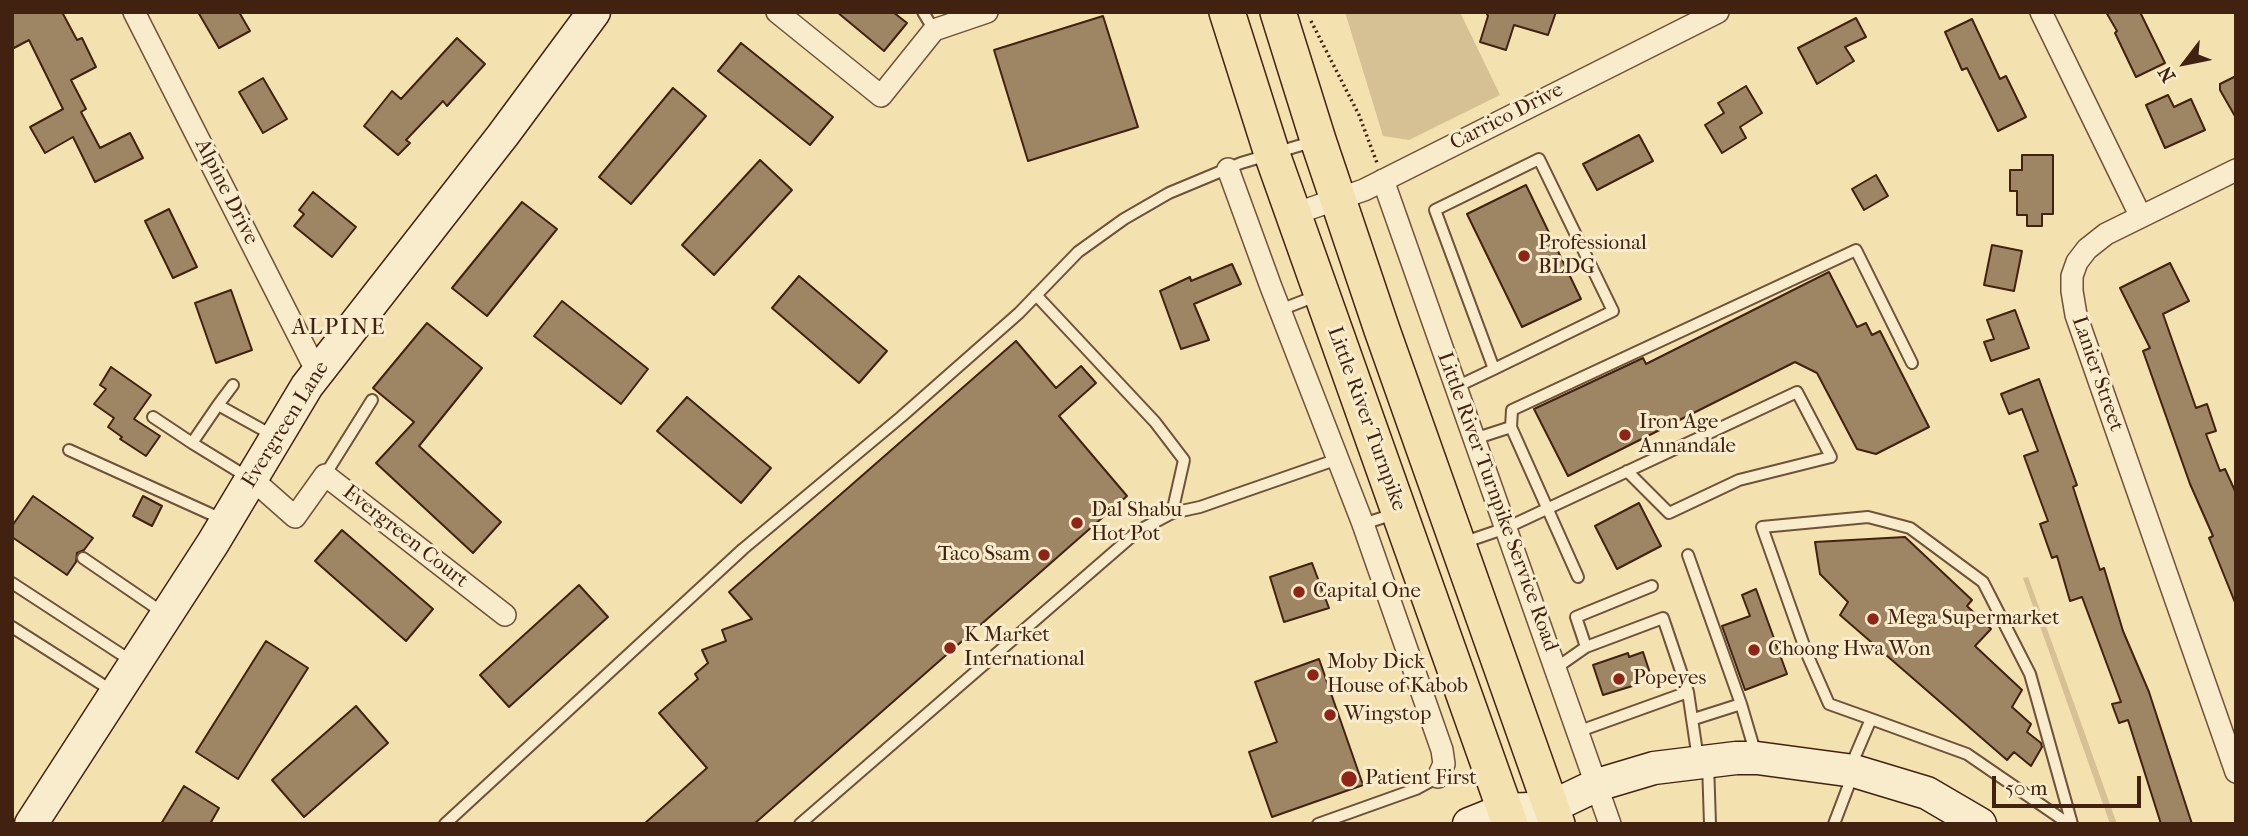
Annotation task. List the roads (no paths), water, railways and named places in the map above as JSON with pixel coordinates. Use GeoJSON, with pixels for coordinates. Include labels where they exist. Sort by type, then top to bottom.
{"type":"FeatureCollection","features":[{"type":"Feature","properties":{"kind":"main road","name":"Little River Turnpike"},"geometry":{"type":"LineString","coordinates":[[1227,12],[1272,154],[1399,512],[1532,818]]}},
{"type":"Feature","properties":{"kind":"main road"},"geometry":{"type":"LineString","coordinates":[[1278,12],[1338,200],[1459,544],[1532,818]]}},
{"type":"Feature","properties":{"kind":"street","name":"Alpine Drive"},"geometry":{"type":"LineString","coordinates":[[134,12],[317,372]]}},
{"type":"Feature","properties":{"kind":"street","name":"Evergreen Lane"},"geometry":{"type":"LineString","coordinates":[[31,824],[227,521],[317,372],[496,145],[594,12]]}},
{"type":"Feature","properties":{"kind":"street"},"geometry":{"type":"LineString","coordinates":[[777,12],[881,96],[928,21],[987,12]]}},
{"type":"Feature","properties":{"kind":"street","name":"Carrico Drive"},"geometry":{"type":"LineString","coordinates":[[1294,214],[1338,200],[1383,180],[1718,12]]}},
{"type":"Feature","properties":{"kind":"street"},"geometry":{"type":"LineString","coordinates":[[2041,12],[2140,215]]}},
{"type":"Feature","properties":{"kind":"street"},"geometry":{"type":"LineString","coordinates":[[1228,169],[1363,524],[1443,750],[1444,764],[1438,777]]}},
{"type":"Feature","properties":{"kind":"street","name":"Lanier Street"},"geometry":{"type":"LineString","coordinates":[[2236,170],[2106,234],[2087,249],[2077,262],[2071,291],[2076,315],[2236,772]]}},
{"type":"Feature","properties":{"kind":"street","name":"Little River Turnpike Service Road"},"geometry":{"type":"LineString","coordinates":[[1383,180],[1610,824]]}},
{"type":"Feature","properties":{"kind":"street","name":"Evergreen Court"},"geometry":{"type":"LineString","coordinates":[[252,479],[295,517],[325,475],[505,615]]}},
{"type":"Feature","properties":{"kind":"street"},"geometry":{"type":"LineString","coordinates":[[1469,824],[1532,818],[1597,785],[1654,768],[1703,761],[1757,758],[1851,771],[1927,793],[1962,816]]}},
{"type":"Feature","properties":{"kind":"lane"},"geometry":{"type":"LineString","coordinates":[[445,824],[743,549],[901,417],[1036,295],[1078,253],[1124,219],[1169,192],[1228,169],[1318,140]]}},
{"type":"Feature","properties":{"kind":"lane"},"geometry":{"type":"LineString","coordinates":[[1456,387],[1494,369],[1613,311],[1539,159],[1435,210],[1494,369]]}},
{"type":"Feature","properties":{"kind":"lane"},"geometry":{"type":"LineString","coordinates":[[1578,577],[1511,426],[1512,410],[1856,250],[1912,363]]}},
{"type":"Feature","properties":{"kind":"lane"},"geometry":{"type":"LineString","coordinates":[[1280,310],[1322,294]]}},
{"type":"Feature","properties":{"kind":"lane"},"geometry":{"type":"LineString","coordinates":[[1036,295],[1155,422],[1184,460],[1172,513]]}},
{"type":"Feature","properties":{"kind":"lane"},"geometry":{"type":"LineString","coordinates":[[192,443],[233,385]]}},
{"type":"Feature","properties":{"kind":"lane"},"geometry":{"type":"LineString","coordinates":[[1459,544],[1506,528],[1627,471],[1797,392],[1831,457],[1739,480],[1669,513],[1627,471]]}},
{"type":"Feature","properties":{"kind":"lane"},"geometry":{"type":"LineString","coordinates":[[325,475],[372,400]]}},
{"type":"Feature","properties":{"kind":"lane"},"geometry":{"type":"LineString","coordinates":[[218,405],[276,437]]}},
{"type":"Feature","properties":{"kind":"lane"},"geometry":{"type":"LineString","coordinates":[[153,417],[252,479]]}},
{"type":"Feature","properties":{"kind":"lane"},"geometry":{"type":"LineString","coordinates":[[1474,439],[1511,426]]}},
{"type":"Feature","properties":{"kind":"lane"},"geometry":{"type":"LineString","coordinates":[[69,450],[227,521]]}},
{"type":"Feature","properties":{"kind":"lane"},"geometry":{"type":"LineString","coordinates":[[800,824],[1138,531],[1172,513],[1200,507],[1338,459]]}},
{"type":"Feature","properties":{"kind":"lane"},"geometry":{"type":"LineString","coordinates":[[1363,524],[1399,512]]}},
{"type":"Feature","properties":{"kind":"lane"},"geometry":{"type":"LineString","coordinates":[[1868,517],[1910,528],[1983,582],[2030,674],[2071,824],[1967,754],[1829,704],[1807,654],[1762,527],[1868,517]]}},
{"type":"Feature","properties":{"kind":"lane"},"geometry":{"type":"LineString","coordinates":[[1688,555],[1741,704],[1757,758]]}},
{"type":"Feature","properties":{"kind":"lane"},"geometry":{"type":"LineString","coordinates":[[83,558],[167,615]]}},
{"type":"Feature","properties":{"kind":"lane"},"geometry":{"type":"LineString","coordinates":[[12,583],[136,664]]}},
{"type":"Feature","properties":{"kind":"lane"},"geometry":{"type":"LineString","coordinates":[[1586,646],[1576,617],[1652,586]]}},
{"type":"Feature","properties":{"kind":"lane"},"geometry":{"type":"LineString","coordinates":[[1556,668],[1586,646],[1663,618],[1688,692],[1703,761],[1710,824]]}},
{"type":"Feature","properties":{"kind":"lane"},"geometry":{"type":"LineString","coordinates":[[12,627],[117,693]]}},
{"type":"Feature","properties":{"kind":"lane"},"geometry":{"type":"LineString","coordinates":[[1577,732],[1688,692]]}},
{"type":"Feature","properties":{"kind":"lane"},"geometry":{"type":"LineString","coordinates":[[1694,719],[1741,704]]}},
{"type":"Feature","properties":{"kind":"lane"},"geometry":{"type":"LineString","coordinates":[[1833,824],[1871,719]]}},
{"type":"Feature","properties":{"kind":"lane"},"geometry":{"type":"LineString","coordinates":[[1318,824],[1416,789],[1438,777]]}},
{"type":"Feature","properties":{"kind":"place","name":"Professional BLDG"},"geometry":{"type":"Point","coordinates":[1524,256]}},
{"type":"Feature","properties":{"kind":"place","name":"Iron Age Annandale"},"geometry":{"type":"Point","coordinates":[1625,435]}},
{"type":"Feature","properties":{"kind":"place","name":"Dal Shabu Hot Pot"},"geometry":{"type":"Point","coordinates":[1077,523]}},
{"type":"Feature","properties":{"kind":"place","name":"Taco Ssam"},"geometry":{"type":"Point","coordinates":[1044,555]}},
{"type":"Feature","properties":{"kind":"place","name":"Capital One"},"geometry":{"type":"Point","coordinates":[1299,592]}},
{"type":"Feature","properties":{"kind":"place","name":"Mega Supermarket"},"geometry":{"type":"Point","coordinates":[1873,619]}},
{"type":"Feature","properties":{"kind":"place","name":"K Market International"},"geometry":{"type":"Point","coordinates":[950,648]}},
{"type":"Feature","properties":{"kind":"place","name":"Choong Hwa Won"},"geometry":{"type":"Point","coordinates":[1754,650]}},
{"type":"Feature","properties":{"kind":"place","name":"Moby Dick House of Kabob"},"geometry":{"type":"Point","coordinates":[1313,675]}},
{"type":"Feature","properties":{"kind":"place","name":"Popeyes"},"geometry":{"type":"Point","coordinates":[1619,679]}},
{"type":"Feature","properties":{"kind":"place","name":"Wingstop"},"geometry":{"type":"Point","coordinates":[1330,715]}},
{"type":"Feature","properties":{"kind":"place","name":"Patient First"},"geometry":{"type":"Point","coordinates":[1349,779]}},
{"type":"Feature","properties":{"kind":"district","name":"ALPINE"},"geometry":{"type":"Point","coordinates":[339,328]}}]}
